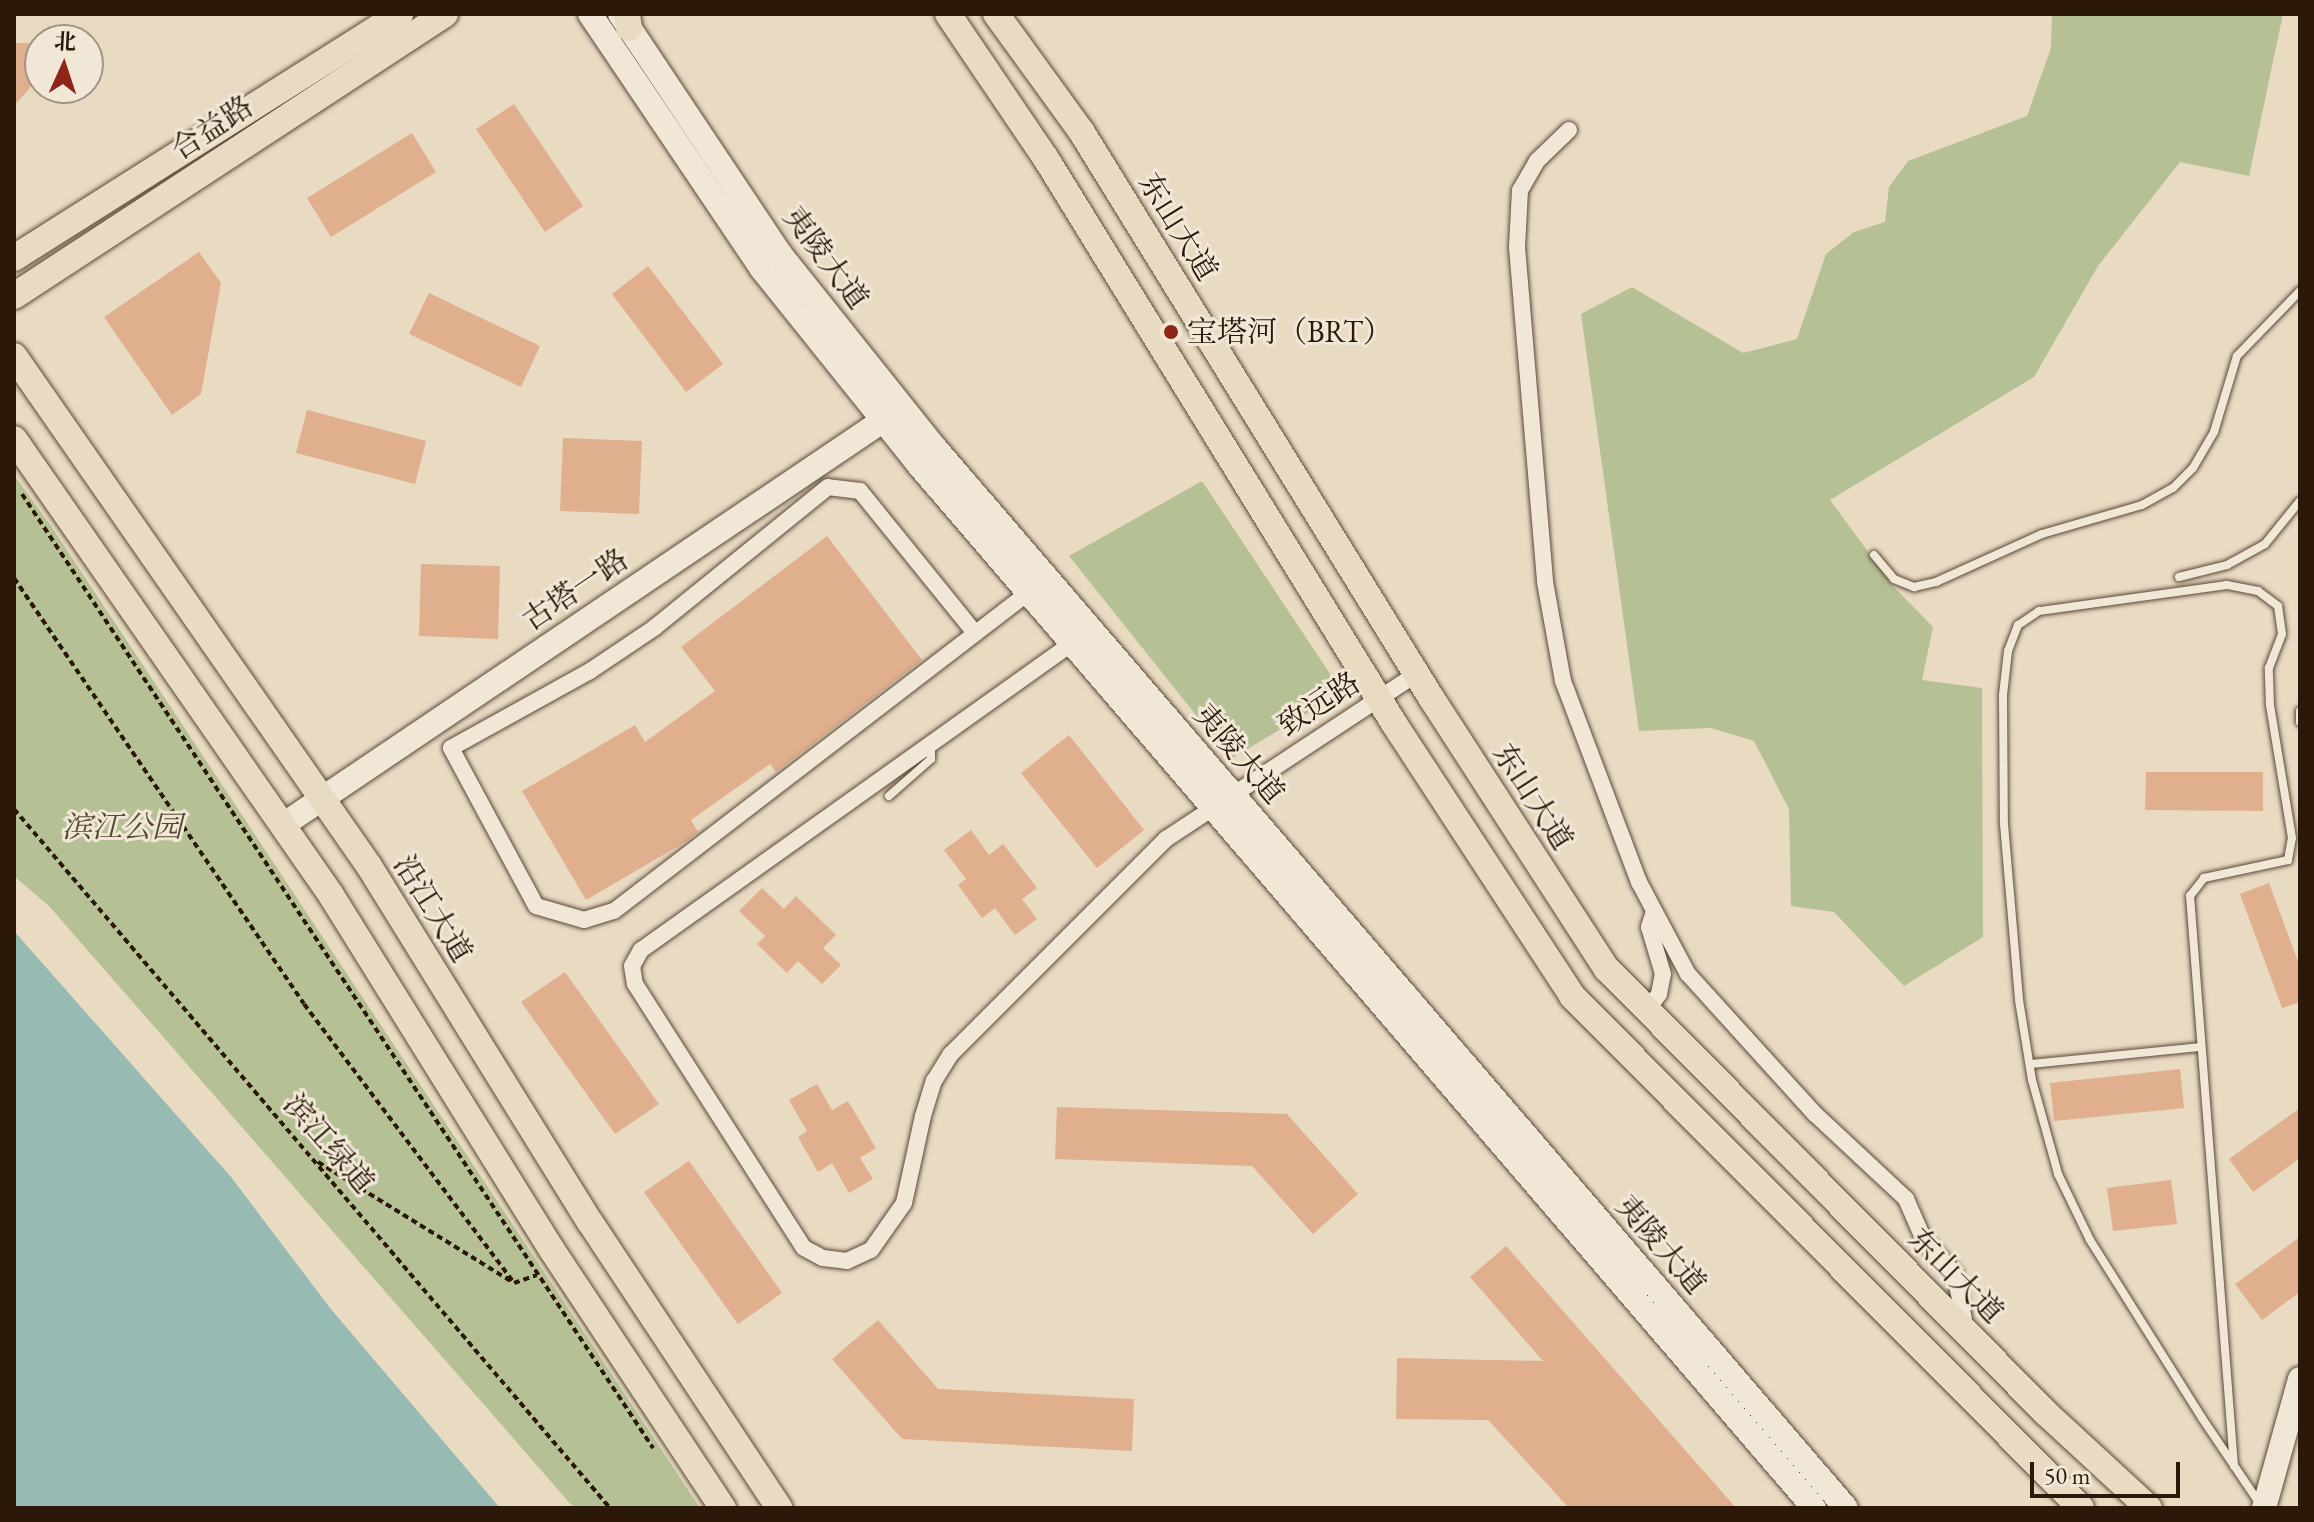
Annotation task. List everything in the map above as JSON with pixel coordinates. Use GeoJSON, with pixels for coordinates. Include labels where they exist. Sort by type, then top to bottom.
{"type":"FeatureCollection","features":[{"type":"Feature","properties":{"kind":"main road","name":"合益路"},"geometry":{"type":"LineString","coordinates":[[14,258],[400,14]]}},
{"type":"Feature","properties":{"kind":"main road","name":"合益路"},"geometry":{"type":"LineString","coordinates":[[14,296],[445,14]]}},
{"type":"Feature","properties":{"kind":"main road","name":"夷陵大道"},"geometry":{"type":"LineString","coordinates":[[590,14],[762,269],[893,414],[1223,802],[1814,1508]]}},
{"type":"Feature","properties":{"kind":"main road"},"geometry":{"type":"LineString","coordinates":[[948,14],[1045,157],[1379,698],[1572,996],[2081,1508]]}},
{"type":"Feature","properties":{"kind":"main road","name":"东山大道"},"geometry":{"type":"LineString","coordinates":[[996,14],[1081,131],[1416,674],[1607,969],[1966,1332],[2149,1508]]}},
{"type":"Feature","properties":{"kind":"main road","name":"夷陵大道"},"geometry":{"type":"LineString","coordinates":[[625,19],[781,255],[893,414],[1028,593],[1071,644],[1223,802],[1846,1508]]}},
{"type":"Feature","properties":{"kind":"main road","name":"沿江大道"},"geometry":{"type":"LineString","coordinates":[[14,356],[322,799],[779,1508]]}},
{"type":"Feature","properties":{"kind":"main road","name":"古塔一路"},"geometry":{"type":"LineString","coordinates":[[283,825],[893,414]]}},
{"type":"Feature","properties":{"kind":"main road"},"geometry":{"type":"LineString","coordinates":[[14,439],[283,825],[723,1508]]}},
{"type":"Feature","properties":{"kind":"main road"},"geometry":{"type":"LineString","coordinates":[[2263,1508],[2300,1379]]}},
{"type":"Feature","properties":{"kind":"street"},"geometry":{"type":"LineString","coordinates":[[1569,130],[1537,161],[1520,190],[1517,247],[1550,630],[1586,750],[1654,912],[1698,985],[1815,1114],[1906,1199],[1924,1240],[1955,1274],[1966,1332]]}},
{"type":"Feature","properties":{"kind":"street"},"geometry":{"type":"LineString","coordinates":[[975,633],[860,491],[828,487],[654,628],[590,671],[451,748],[536,906],[584,920],[614,911],[1028,593]]}},
{"type":"Feature","properties":{"kind":"street","name":"致远路"},"geometry":{"type":"LineString","coordinates":[[1071,644],[641,950],[632,966],[635,984],[804,1248],[823,1258],[847,1261],[871,1250],[904,1203],[934,1081],[951,1054],[1166,839],[1416,674]]}},
{"type":"Feature","properties":{"kind":"street"},"geometry":{"type":"LineString","coordinates":[[1647,1010],[1659,994],[1663,974],[1649,927],[1654,912]]}},
{"type":"Feature","properties":{"kind":"lane"},"geometry":{"type":"LineString","coordinates":[[1874,555],[1894,579],[1914,587],[1936,582],[2042,534],[2142,505],[2173,488],[2193,468],[2214,432],[2237,356],[2300,291]]}},
{"type":"Feature","properties":{"kind":"lane"},"geometry":{"type":"LineString","coordinates":[[2179,577],[2227,565],[2265,544],[2300,501]]}},
{"type":"Feature","properties":{"kind":"lane"},"geometry":{"type":"LineString","coordinates":[[2234,1466],[2190,896],[2204,878],[2288,860],[2292,838],[2270,705],[2269,668],[2282,634],[2278,606],[2258,591],[2227,585],[2039,611],[2018,625],[2008,651],[2003,695],[2004,824],[2019,1000],[2030,1064],[2058,1174],[2090,1240],[2234,1466],[2263,1508]]}},
{"type":"Feature","properties":{"kind":"lane"},"geometry":{"type":"LineString","coordinates":[[2300,711],[2300,722]]}},
{"type":"Feature","properties":{"kind":"lane"},"geometry":{"type":"LineString","coordinates":[[889,796],[931,759],[931,744]]}},
{"type":"Feature","properties":{"kind":"lane"},"geometry":{"type":"LineString","coordinates":[[2030,1064],[2200,1047]]}},
{"type":"Feature","properties":{"kind":"path"},"geometry":{"type":"LineString","coordinates":[[14,482],[659,1456]]}},
{"type":"Feature","properties":{"kind":"path"},"geometry":{"type":"LineString","coordinates":[[14,578],[304,1004],[514,1283]]}},
{"type":"Feature","properties":{"kind":"path","name":"滨江绿道"},"geometry":{"type":"LineString","coordinates":[[14,809],[610,1508]]}},
{"type":"Feature","properties":{"kind":"path"},"geometry":{"type":"LineString","coordinates":[[313,1159],[514,1283]]}},
{"type":"Feature","properties":{"kind":"path"},"geometry":{"type":"LineString","coordinates":[[514,1283],[537,1275]]}},
{"type":"Feature","properties":{"kind":"green space"},"geometry":{"type":"Polygon","coordinates":[[[2052,14],[2283,14],[2249,176],[2180,162],[2098,266],[2034,377],[1830,500],[1894,587],[1933,627],[1922,680],[1982,688],[1983,937],[1904,986],[1834,912],[1791,906],[1789,809],[1754,741],[1711,728],[1639,731],[1581,314],[1632,287],[1743,353],[1797,339],[1826,254],[1854,232],[1885,222],[1889,187],[1908,161],[2027,116],[2051,48],[2052,14]]]}},
{"type":"Feature","properties":{"kind":"green space","name":"滨江公园"},"geometry":{"type":"Polygon","coordinates":[[[14,475],[51,526],[700,1508],[574,1508],[49,906],[14,876],[14,475]]]}},
{"type":"Feature","properties":{"kind":"green space"},"geometry":{"type":"Polygon","coordinates":[[[1202,481],[1342,692],[1231,759],[1069,556],[1202,481]]]}},
{"type":"Feature","properties":{"kind":"water"},"geometry":{"type":"Polygon","coordinates":[[[14,931],[231,1177],[330,1308],[500,1508],[14,1508],[14,931]]]}},
{"type":"Feature","properties":{"kind":"building"},"geometry":{"type":"Polygon","coordinates":[[[14,43],[24,43],[24,94],[14,106],[14,43]]]}},
{"type":"Feature","properties":{"kind":"building"},"geometry":{"type":"Polygon","coordinates":[[[514,104],[583,206],[545,232],[476,129],[514,104]]]}},
{"type":"Feature","properties":{"kind":"building"},"geometry":{"type":"Polygon","coordinates":[[[412,133],[436,172],[331,237],[307,198],[412,133]]]}},
{"type":"Feature","properties":{"kind":"building"},"geometry":{"type":"Polygon","coordinates":[[[199,252],[221,283],[201,394],[172,415],[104,317],[199,252]]]}},
{"type":"Feature","properties":{"kind":"building"},"geometry":{"type":"Polygon","coordinates":[[[648,266],[723,364],[686,392],[612,294],[648,266]]]}},
{"type":"Feature","properties":{"kind":"building"},"geometry":{"type":"Polygon","coordinates":[[[429,293],[540,346],[521,387],[409,334],[429,293]]]}},
{"type":"Feature","properties":{"kind":"building"},"geometry":{"type":"Polygon","coordinates":[[[307,410],[426,441],[415,484],[296,453],[307,410]]]}},
{"type":"Feature","properties":{"kind":"building"},"geometry":{"type":"Polygon","coordinates":[[[563,438],[642,441],[639,514],[560,511],[563,438]]]}},
{"type":"Feature","properties":{"kind":"building"},"geometry":{"type":"Polygon","coordinates":[[[827,536],[922,660],[776,772],[770,764],[691,820],[698,832],[687,841],[586,900],[522,791],[635,725],[645,742],[715,691],[681,647],[827,536]]]}},
{"type":"Feature","properties":{"kind":"building"},"geometry":{"type":"Polygon","coordinates":[[[421,564],[500,566],[498,639],[419,636],[421,564]]]}},
{"type":"Feature","properties":{"kind":"building"},"geometry":{"type":"Polygon","coordinates":[[[1069,735],[1144,830],[1097,868],[1021,773],[1069,735]]]}},
{"type":"Feature","properties":{"kind":"building"},"geometry":{"type":"Polygon","coordinates":[[[2146,772],[2263,772],[2263,811],[2145,810],[2146,772]]]}},
{"type":"Feature","properties":{"kind":"building"},"geometry":{"type":"Polygon","coordinates":[[[971,830],[989,855],[1003,844],[1037,888],[1022,899],[1037,919],[1015,935],[995,908],[982,918],[958,885],[966,879],[944,850],[971,830]]]}},
{"type":"Feature","properties":{"kind":"building"},"geometry":{"type":"Polygon","coordinates":[[[2269,883],[2300,967],[2300,1002],[2282,1008],[2240,894],[2269,883]]]}},
{"type":"Feature","properties":{"kind":"building"},"geometry":{"type":"Polygon","coordinates":[[[762,888],[784,909],[796,896],[836,935],[823,948],[841,965],[822,984],[798,961],[787,973],[757,944],[765,936],[739,911],[762,888]]]}},
{"type":"Feature","properties":{"kind":"building"},"geometry":{"type":"Polygon","coordinates":[[[565,972],[659,1104],[615,1134],[521,1002],[565,972]]]}},
{"type":"Feature","properties":{"kind":"building"},"geometry":{"type":"Polygon","coordinates":[[[2180,1069],[2184,1108],[2054,1121],[2050,1083],[2180,1069]]]}},
{"type":"Feature","properties":{"kind":"building"},"geometry":{"type":"Polygon","coordinates":[[[817,1084],[832,1110],[848,1101],[876,1148],[860,1158],[873,1179],[849,1193],[832,1163],[818,1172],[798,1137],[807,1131],[789,1100],[817,1084]]]}},
{"type":"Feature","properties":{"kind":"building"},"geometry":{"type":"Polygon","coordinates":[[[1057,1107],[1287,1114],[1358,1194],[1313,1234],[1252,1166],[1055,1159],[1057,1107]]]}},
{"type":"Feature","properties":{"kind":"building"},"geometry":{"type":"Polygon","coordinates":[[[2300,1108],[2300,1158],[2253,1192],[2229,1159],[2300,1108]]]}},
{"type":"Feature","properties":{"kind":"building"},"geometry":{"type":"Polygon","coordinates":[[[689,1161],[782,1293],[738,1324],[644,1192],[689,1161]]]}},
{"type":"Feature","properties":{"kind":"building"},"geometry":{"type":"Polygon","coordinates":[[[2171,1180],[2177,1224],[2113,1231],[2107,1188],[2171,1180]]]}},
{"type":"Feature","properties":{"kind":"building"},"geometry":{"type":"Polygon","coordinates":[[[2300,1237],[2300,1292],[2262,1320],[2235,1284],[2300,1237]]]}},
{"type":"Feature","properties":{"kind":"building"},"geometry":{"type":"Polygon","coordinates":[[[1506,1246],[1736,1508],[1569,1508],[1488,1420],[1396,1419],[1397,1358],[1543,1361],[1470,1277],[1506,1246]]]}},
{"type":"Feature","properties":{"kind":"building"},"geometry":{"type":"Polygon","coordinates":[[[878,1320],[938,1389],[1134,1399],[1132,1451],[902,1439],[832,1359],[878,1320]]]}},
{"type":"Feature","properties":{"kind":"place","name":"宝塔河（BRT）"},"geometry":{"type":"Point","coordinates":[1171,332]}}]}
